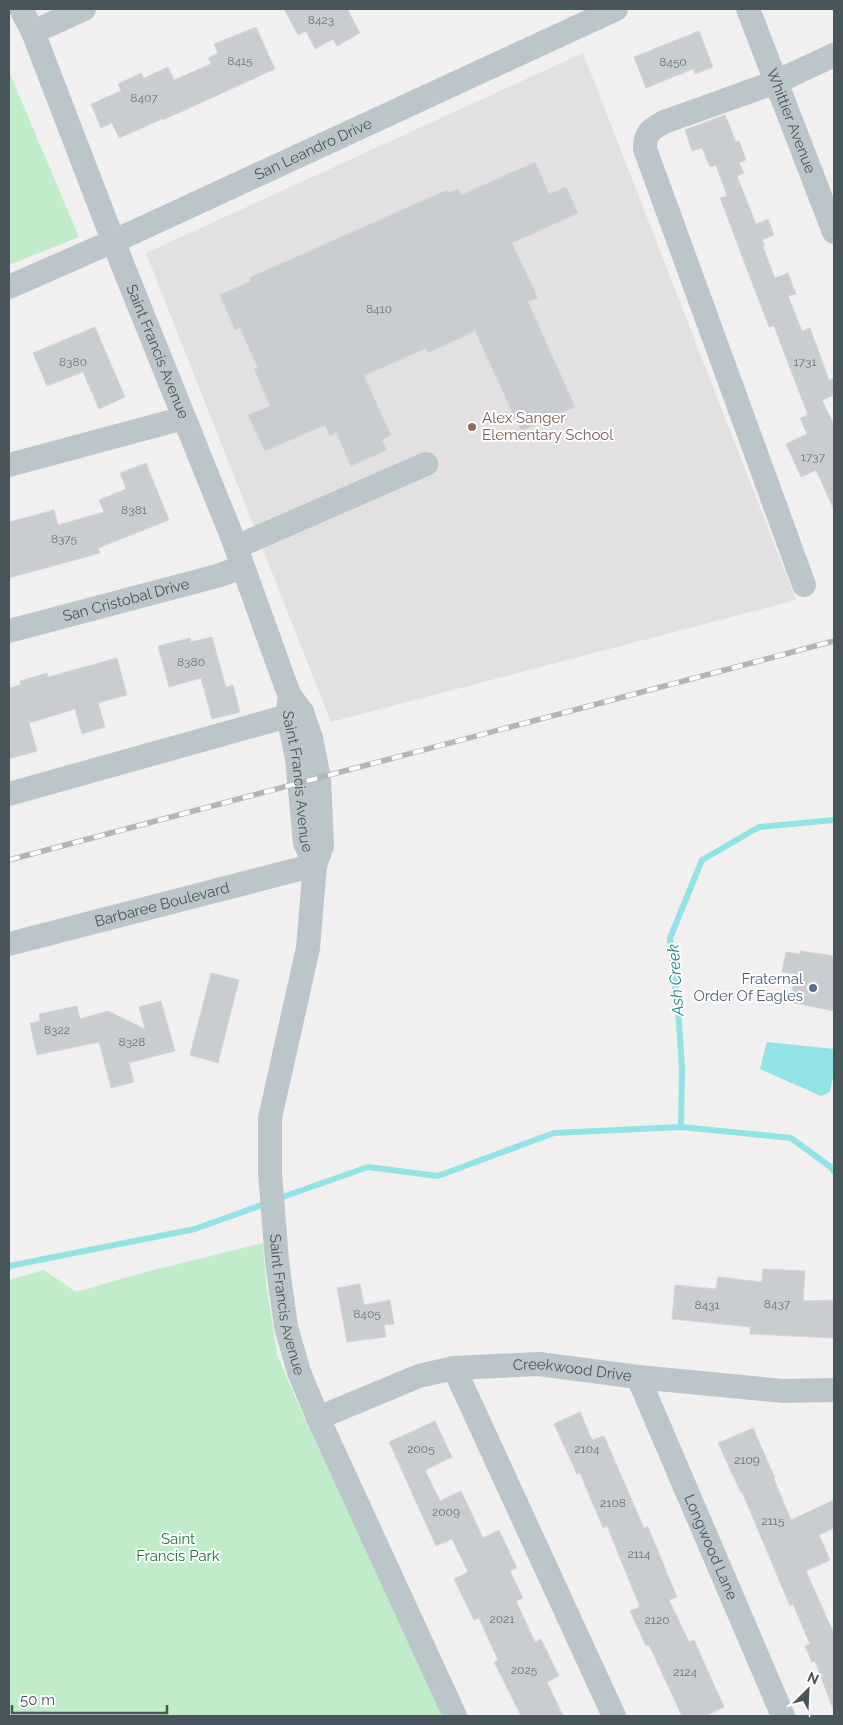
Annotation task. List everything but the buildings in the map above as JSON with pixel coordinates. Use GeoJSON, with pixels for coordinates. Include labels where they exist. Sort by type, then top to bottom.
{"type":"FeatureCollection","features":[{"type":"Feature","properties":{"kind":"street","name":"Saint Francis Avenue"},"geometry":{"type":"LineString","coordinates":[[21,9],[33,32],[239,557],[293,708],[311,738],[318,778],[322,846],[315,864],[308,948],[270,1118],[270,1173],[277,1260],[286,1327],[299,1372],[318,1418],[455,1716]]}},
{"type":"Feature","properties":{"kind":"street"},"geometry":{"type":"LineString","coordinates":[[33,32],[84,9]]}},
{"type":"Feature","properties":{"kind":"street","name":"San Leandro Drive"},"geometry":{"type":"LineString","coordinates":[[9,287],[114,241],[616,9]]}},
{"type":"Feature","properties":{"kind":"street","name":"Whittier Avenue"},"geometry":{"type":"LineString","coordinates":[[748,9],[834,232]]}},
{"type":"Feature","properties":{"kind":"street"},"geometry":{"type":"LineString","coordinates":[[804,585],[645,150],[645,138],[650,131],[664,122],[776,82],[834,55]]}},
{"type":"Feature","properties":{"kind":"street"},"geometry":{"type":"LineString","coordinates":[[9,465],[184,418]]}},
{"type":"Feature","properties":{"kind":"street","name":"San Cristobal Drive"},"geometry":{"type":"LineString","coordinates":[[9,631],[217,576],[239,557],[426,464]]}},
{"type":"Feature","properties":{"kind":"street"},"geometry":{"type":"LineString","coordinates":[[9,794],[293,708]]}},
{"type":"Feature","properties":{"kind":"street","name":"Barbaree Boulevard"},"geometry":{"type":"LineString","coordinates":[[9,944],[315,864]]}},
{"type":"Feature","properties":{"kind":"street","name":"Creekwood Drive"},"geometry":{"type":"LineString","coordinates":[[318,1418],[419,1376],[454,1368],[539,1364],[638,1377],[783,1391],[834,1390]]}},
{"type":"Feature","properties":{"kind":"street"},"geometry":{"type":"LineString","coordinates":[[454,1368],[614,1716]]}},
{"type":"Feature","properties":{"kind":"street","name":"Longwood Lane"},"geometry":{"type":"LineString","coordinates":[[638,1377],[783,1716]]}},
{"type":"Feature","properties":{"kind":"shaded area","name":"Alex Sanger Elementary School"},"geometry":{"type":"Polygon","coordinates":[[[583,53],[796,600],[331,722],[146,253],[583,53]]]}},
{"type":"Feature","properties":{"kind":"green space"},"geometry":{"type":"Polygon","coordinates":[[[9,74],[79,237],[9,265],[9,74]]]}},
{"type":"Feature","properties":{"kind":"green space","name":"Saint Francis Park"},"geometry":{"type":"Polygon","coordinates":[[[263,1243],[266,1282],[277,1354],[302,1413],[444,1716],[9,1716],[9,1280],[44,1270],[76,1292],[145,1272],[263,1243]]]}},
{"type":"Feature","properties":{"kind":"water"},"geometry":{"type":"Polygon","coordinates":[[[767,1042],[834,1049],[834,1072],[830,1092],[821,1096],[760,1069],[767,1042]]]}},
{"type":"Feature","properties":{"kind":"waterway","name":"Ash Creek"},"geometry":{"type":"LineString","coordinates":[[681,1127],[682,1069],[670,938],[702,860],[759,827],[834,820]]}},
{"type":"Feature","properties":{"kind":"waterway"},"geometry":{"type":"LineString","coordinates":[[277,1199],[368,1167],[438,1176],[554,1133],[681,1127],[791,1138],[832,1168],[834,1172]]}},
{"type":"Feature","properties":{"kind":"waterway"},"geometry":{"type":"LineString","coordinates":[[9,1266],[195,1229],[267,1203]]}},
{"type":"Feature","properties":{"kind":"railway"},"geometry":{"type":"LineString","coordinates":[[9,860],[834,641]]}},
{"type":"Feature","properties":{"kind":"place","name":"Alex Sanger Elementary School"},"geometry":{"type":"Point","coordinates":[472,427]}},
{"type":"Feature","properties":{"kind":"place","name":"Fraternal Order Of Eagles"},"geometry":{"type":"Point","coordinates":[813,988]}}]}
